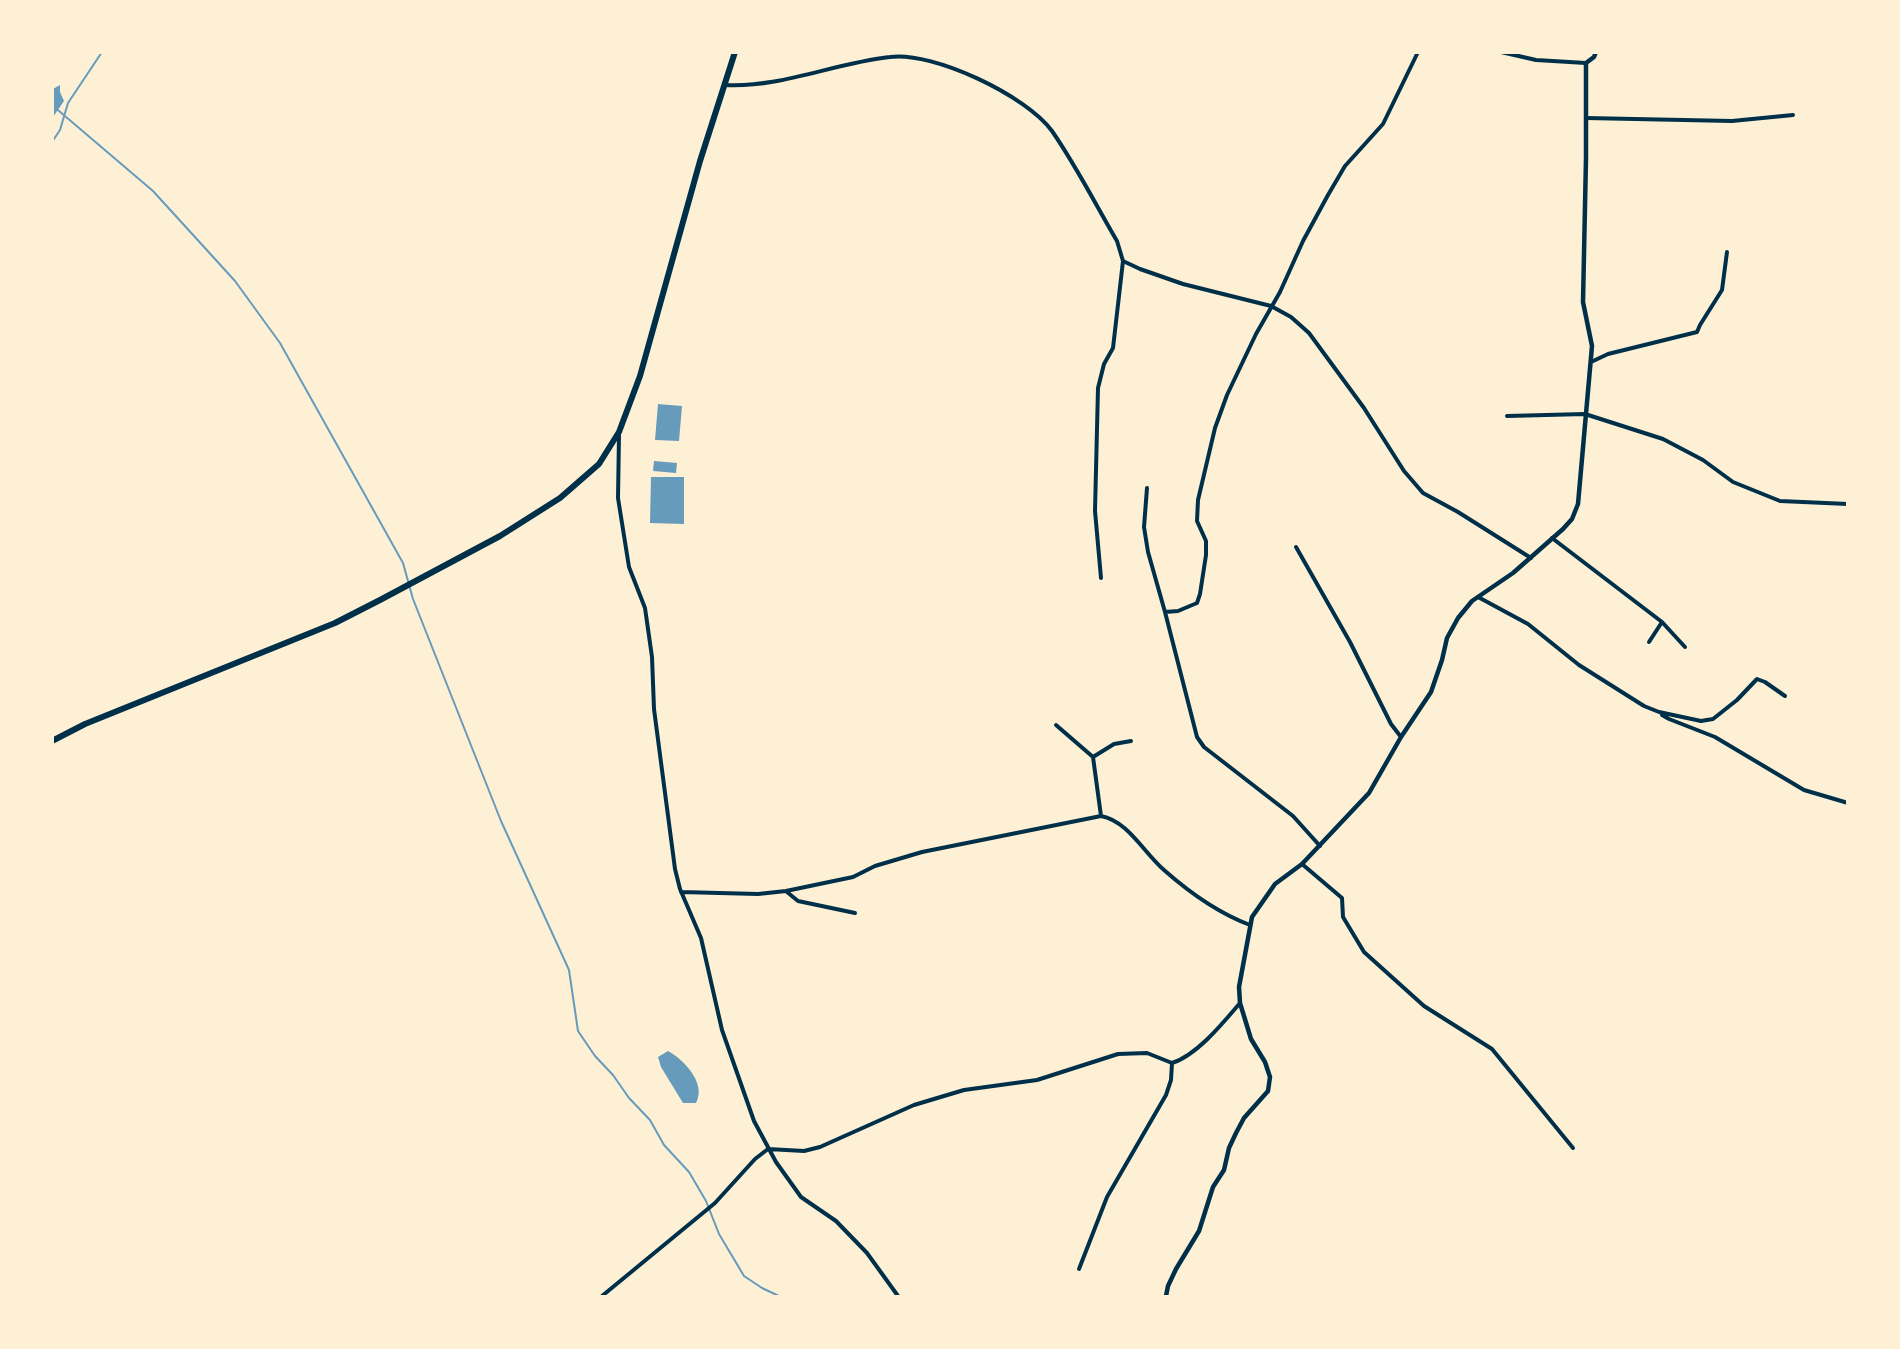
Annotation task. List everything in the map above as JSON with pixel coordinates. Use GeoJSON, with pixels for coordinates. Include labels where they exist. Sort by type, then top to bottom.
{"type":"FeatureCollection","features":[{"type":"Feature","properties":{"kind":"main road"},"geometry":{"type":"LineString","coordinates":[[52,741],[85,724],[335,622],[423,578],[500,536],[560,498],[599,464],[619,432],[640,376],[700,161],[735,52]]}},
{"type":"Feature","properties":{"kind":"street"},"geometry":{"type":"LineString","coordinates":[[1165,612],[1178,611],[1197,603],[1200,594],[1206,555],[1206,541],[1197,521],[1202,477],[1227,394],[1303,241],[1345,166],[1383,124],[1418,52]]}},
{"type":"Feature","properties":{"kind":"street"},"geometry":{"type":"LineString","coordinates":[[1501,52],[1536,60],[1586,63],[1594,57],[1596,52]]}},
{"type":"Feature","properties":{"kind":"street"},"geometry":{"type":"LineString","coordinates":[[724,85],[747,86],[777,82],[893,56],[919,59],[946,64],[996,89],[1031,110],[1051,129],[1117,241],[1123,261],[1113,348],[1104,364],[1098,388],[1095,511],[1101,578]]}},
{"type":"Feature","properties":{"kind":"street"},"geometry":{"type":"LineString","coordinates":[[1166,1296],[1176,1269],[1199,1231],[1213,1187],[1224,1170],[1229,1148],[1236,1133],[1244,1118],[1268,1091],[1270,1077],[1265,1062],[1251,1039],[1240,1003],[1239,987],[1250,925],[1256,910],[1275,884],[1302,864],[1369,793],[1401,737],[1431,692],[1447,638],[1458,618],[1478,597],[1531,558],[1572,519],[1578,504],[1592,346],[1583,302],[1586,63]]}},
{"type":"Feature","properties":{"kind":"street"},"geometry":{"type":"LineString","coordinates":[[1586,118],[1732,122],[1793,115]]}},
{"type":"Feature","properties":{"kind":"street"},"geometry":{"type":"LineString","coordinates":[[1591,362],[1608,354],[1697,332],[1722,290],[1727,252]]}},
{"type":"Feature","properties":{"kind":"street"},"geometry":{"type":"LineString","coordinates":[[1123,261],[1183,284],[1271,306],[1290,317],[1309,333],[1364,408],[1404,471],[1423,493],[1531,558]]}},
{"type":"Feature","properties":{"kind":"street"},"geometry":{"type":"LineString","coordinates":[[1507,416],[1585,414],[1663,439],[1703,460],[1733,482],[1780,501],[1848,504]]}},
{"type":"Feature","properties":{"kind":"street"},"geometry":{"type":"LineString","coordinates":[[619,432],[618,498],[629,567],[645,608],[652,657],[658,744],[675,869],[681,892],[701,938],[722,1030],[754,1121],[776,1162],[801,1197],[836,1221],[867,1253],[898,1296]]}},
{"type":"Feature","properties":{"kind":"street"},"geometry":{"type":"LineString","coordinates":[[1147,488],[1144,527],[1148,552],[1197,737],[1204,747],[1293,816],[1320,846]]}},
{"type":"Feature","properties":{"kind":"street"},"geometry":{"type":"LineString","coordinates":[[1552,538],[1662,622],[1685,647]]}},
{"type":"Feature","properties":{"kind":"street"},"geometry":{"type":"LineString","coordinates":[[1296,547],[1350,642],[1391,724],[1401,737]]}},
{"type":"Feature","properties":{"kind":"street"},"geometry":{"type":"LineString","coordinates":[[1478,597],[1528,624],[1579,665],[1644,706],[1659,712],[1701,721],[1713,719],[1737,700],[1757,679],[1785,696]]}},
{"type":"Feature","properties":{"kind":"street"},"geometry":{"type":"LineString","coordinates":[[1648,642],[1662,622]]}},
{"type":"Feature","properties":{"kind":"street"},"geometry":{"type":"LineString","coordinates":[[1659,712],[1669,719],[1715,737],[1804,790],[1848,803]]}},
{"type":"Feature","properties":{"kind":"street"},"geometry":{"type":"LineString","coordinates":[[1056,725],[1093,757],[1101,816]]}},
{"type":"Feature","properties":{"kind":"street"},"geometry":{"type":"LineString","coordinates":[[1093,757],[1114,744],[1131,741]]}},
{"type":"Feature","properties":{"kind":"street"},"geometry":{"type":"LineString","coordinates":[[681,892],[758,894],[786,891],[853,877],[875,866],[922,852],[1101,816],[1110,818],[1122,826],[1162,869],[1206,902],[1232,918],[1250,925]]}},
{"type":"Feature","properties":{"kind":"street"},"geometry":{"type":"LineString","coordinates":[[1302,864],[1342,898],[1343,917],[1364,952],[1424,1006],[1492,1049],[1573,1148]]}},
{"type":"Feature","properties":{"kind":"street"},"geometry":{"type":"LineString","coordinates":[[786,891],[798,901],[855,913]]}},
{"type":"Feature","properties":{"kind":"street"},"geometry":{"type":"LineString","coordinates":[[1172,1063],[1201,1043],[1240,1003]]}},
{"type":"Feature","properties":{"kind":"street"},"geometry":{"type":"LineString","coordinates":[[602,1296],[715,1203],[755,1159],[768,1149],[804,1150],[820,1147],[914,1105],[964,1090],[1037,1080],[1118,1054],[1147,1053],[1172,1063]]}},
{"type":"Feature","properties":{"kind":"street"},"geometry":{"type":"LineString","coordinates":[[1079,1269],[1107,1197],[1166,1095],[1171,1080],[1172,1063]]}},
{"type":"Feature","properties":{"kind":"water"},"geometry":{"type":"Polygon","coordinates":[[[60,85],[64,101],[53,117],[53,89],[60,85]]]}},
{"type":"Feature","properties":{"kind":"water"},"geometry":{"type":"Polygon","coordinates":[[[658,404],[682,406],[679,441],[655,440],[658,404]]]}},
{"type":"Feature","properties":{"kind":"water"},"geometry":{"type":"Polygon","coordinates":[[[654,461],[677,463],[676,473],[653,471],[654,461]]]}},
{"type":"Feature","properties":{"kind":"water"},"geometry":{"type":"Polygon","coordinates":[[[651,477],[684,477],[684,524],[650,523],[651,477]]]}},
{"type":"Feature","properties":{"kind":"water"},"geometry":{"type":"Polygon","coordinates":[[[668,1051],[692,1072],[699,1095],[696,1103],[683,1103],[661,1067],[658,1057],[668,1051]]]}},
{"type":"Feature","properties":{"kind":"waterway"},"geometry":{"type":"LineString","coordinates":[[52,142],[60,130],[68,103],[102,52]]}},
{"type":"Feature","properties":{"kind":"waterway"},"geometry":{"type":"LineString","coordinates":[[52,105],[153,191],[235,281],[280,343],[403,563],[413,599],[501,821],[569,970],[578,1031],[595,1056],[650,1120],[664,1145],[689,1172],[706,1201],[719,1234],[744,1276],[779,1296]]}}]}
